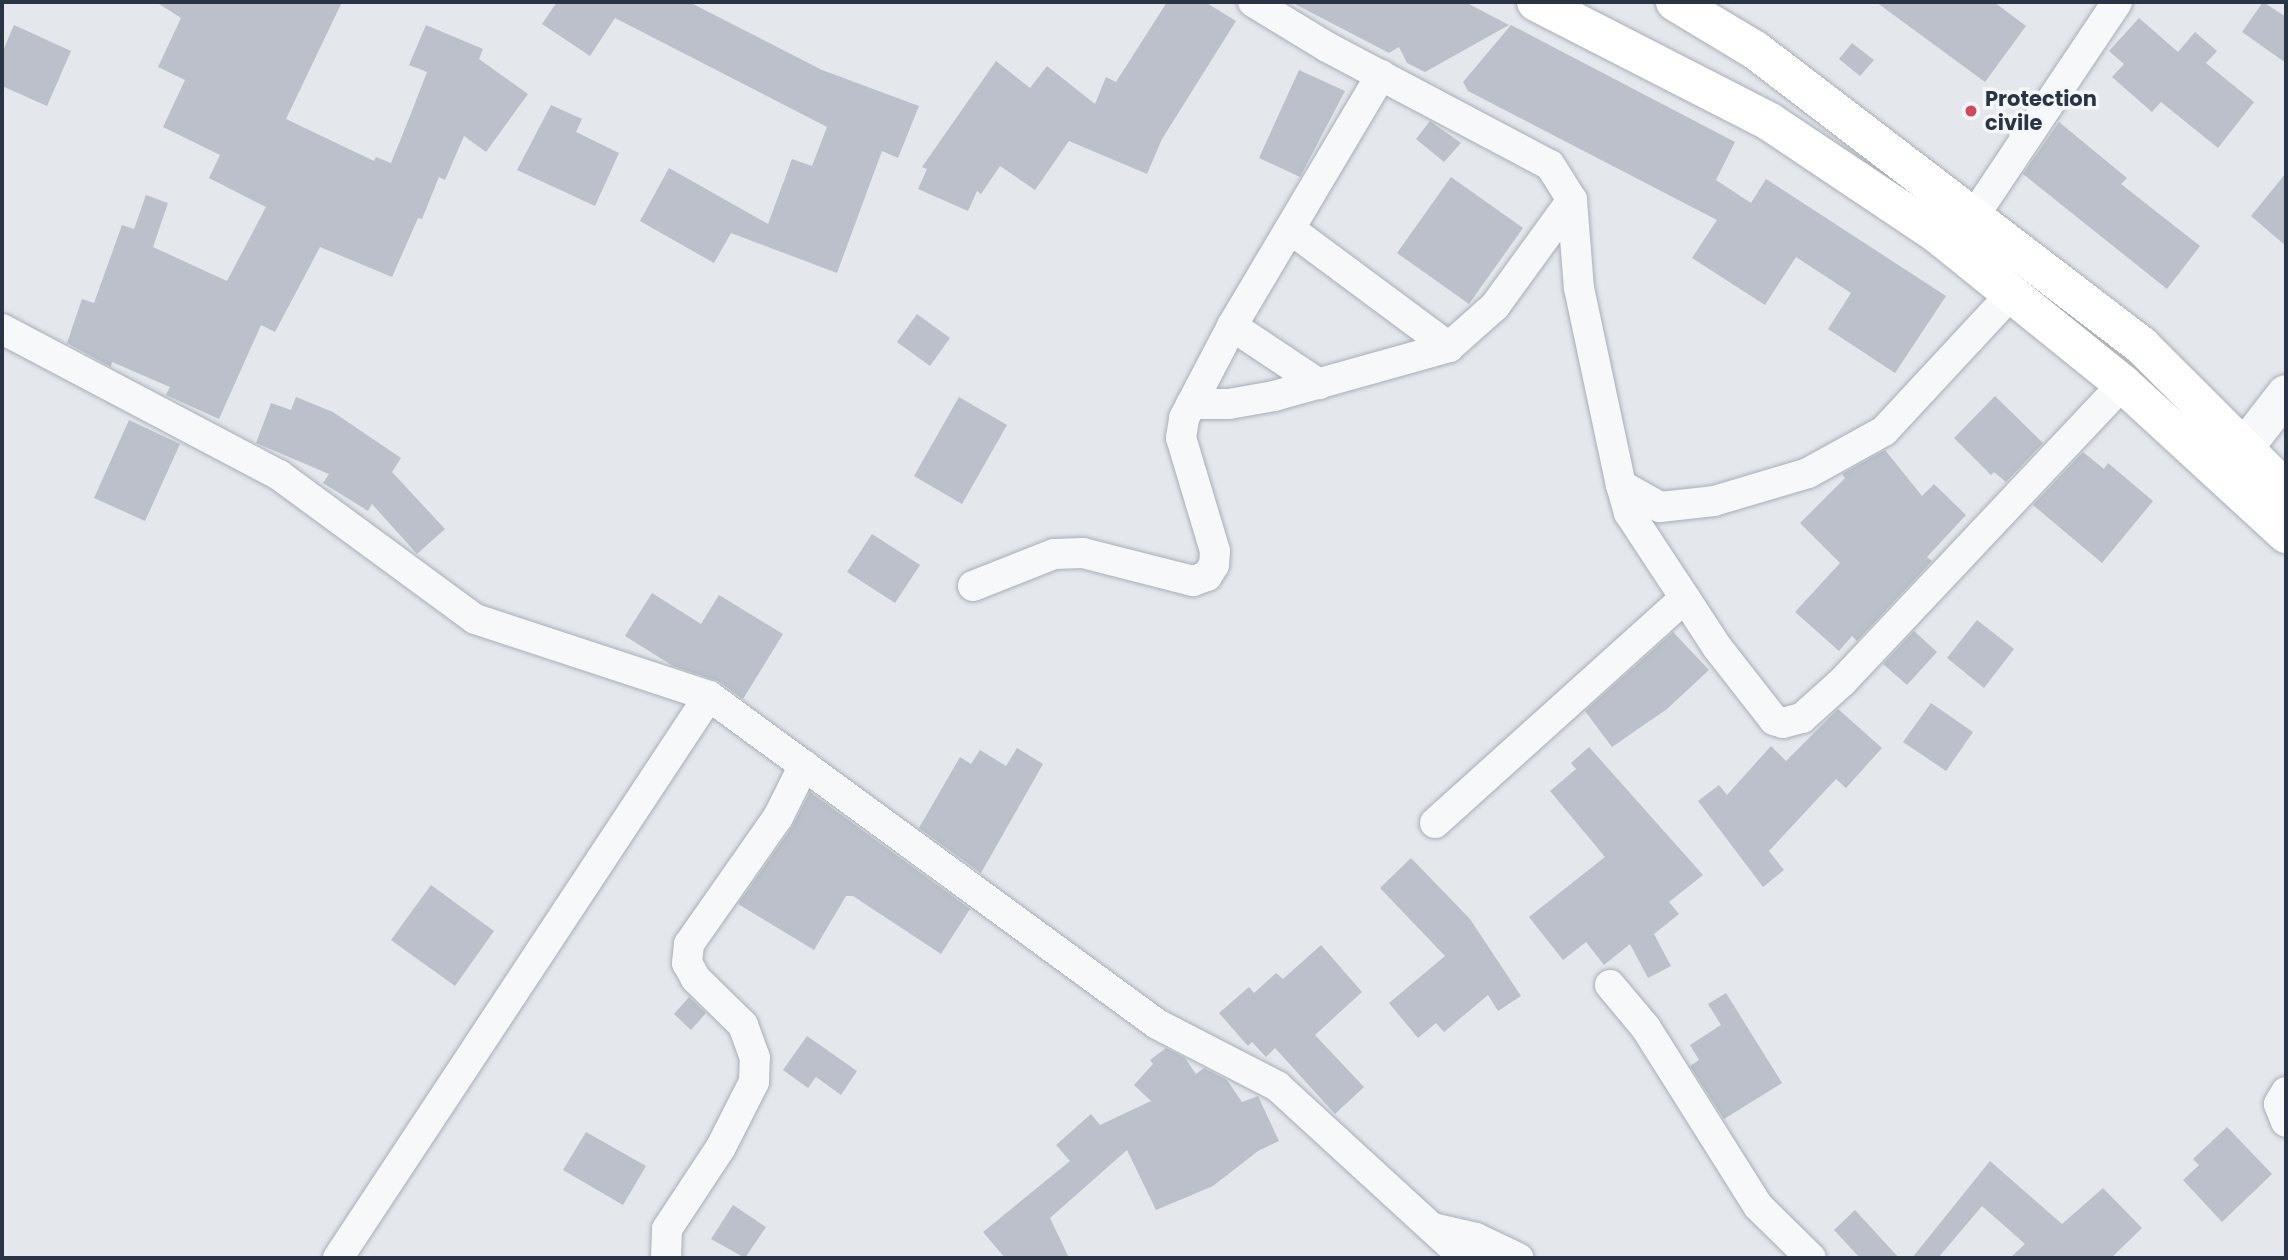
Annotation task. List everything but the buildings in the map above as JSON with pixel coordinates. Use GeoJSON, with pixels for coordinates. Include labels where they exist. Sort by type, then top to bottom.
{"type":"FeatureCollection","features":[{"type":"Feature","properties":{"kind":"main road"},"geometry":{"type":"LineString","coordinates":[[1536,2],[1770,122],[1937,234],[2123,384],[2234,462],[2286,490]]}},
{"type":"Feature","properties":{"kind":"main road"},"geometry":{"type":"LineString","coordinates":[[1675,2],[1755,50],[2142,346],[2234,462],[2286,534]]}},
{"type":"Feature","properties":{"kind":"street"},"geometry":{"type":"LineString","coordinates":[[1253,2],[1381,75],[1550,165],[1572,200],[1579,288],[1629,513],[1685,598],[1774,720],[1783,723],[1802,718],[1842,682],[2123,384]]}},
{"type":"Feature","properties":{"kind":"street"},"geometry":{"type":"LineString","coordinates":[[1974,216],[2117,2]]}},
{"type":"Feature","properties":{"kind":"street"},"geometry":{"type":"LineString","coordinates":[[973,586],[1054,554],[1083,553],[1194,581],[1207,576],[1214,565],[1215,551],[1181,438],[1191,404],[1232,326],[1381,75]]}},
{"type":"Feature","properties":{"kind":"street"},"geometry":{"type":"LineString","coordinates":[[1191,404],[1229,404],[1319,384],[1449,347],[1495,306],[1572,200]]}},
{"type":"Feature","properties":{"kind":"street"},"geometry":{"type":"LineString","coordinates":[[1290,229],[1449,347]]}},
{"type":"Feature","properties":{"kind":"street"},"geometry":{"type":"LineString","coordinates":[[1621,485],[1660,507],[1714,501],[1808,473],[1884,430],[2012,292]]}},
{"type":"Feature","properties":{"kind":"street"},"geometry":{"type":"LineString","coordinates":[[1232,326],[1319,384]]}},
{"type":"Feature","properties":{"kind":"street"},"geometry":{"type":"LineString","coordinates":[[2,329],[279,475],[475,619],[709,696],[1157,1024],[1277,1086],[1465,1258]]}},
{"type":"Feature","properties":{"kind":"street"},"geometry":{"type":"LineString","coordinates":[[2234,462],[2286,394]]}},
{"type":"Feature","properties":{"kind":"street"},"geometry":{"type":"LineString","coordinates":[[1435,823],[1685,598]]}},
{"type":"Feature","properties":{"kind":"street"},"geometry":{"type":"LineString","coordinates":[[338,1258],[709,696]]}},
{"type":"Feature","properties":{"kind":"street"},"geometry":{"type":"LineString","coordinates":[[666,1258],[667,1229],[721,1147],[754,1082],[755,1058],[743,1025],[696,979],[687,963],[689,944],[778,817],[804,765]]}},
{"type":"Feature","properties":{"kind":"street"},"geometry":{"type":"LineString","coordinates":[[1610,985],[1646,1028],[1758,1206],[1811,1258]]}},
{"type":"Feature","properties":{"kind":"street"},"geometry":{"type":"LineString","coordinates":[[2286,1092],[2279,1104],[2286,1122]]}},
{"type":"Feature","properties":{"kind":"street"},"geometry":{"type":"LineString","coordinates":[[1430,1227],[1476,1238],[1518,1258]]}},
{"type":"Feature","properties":{"kind":"place","name":"Protection civile"},"geometry":{"type":"Point","coordinates":[1971,111]}}]}
